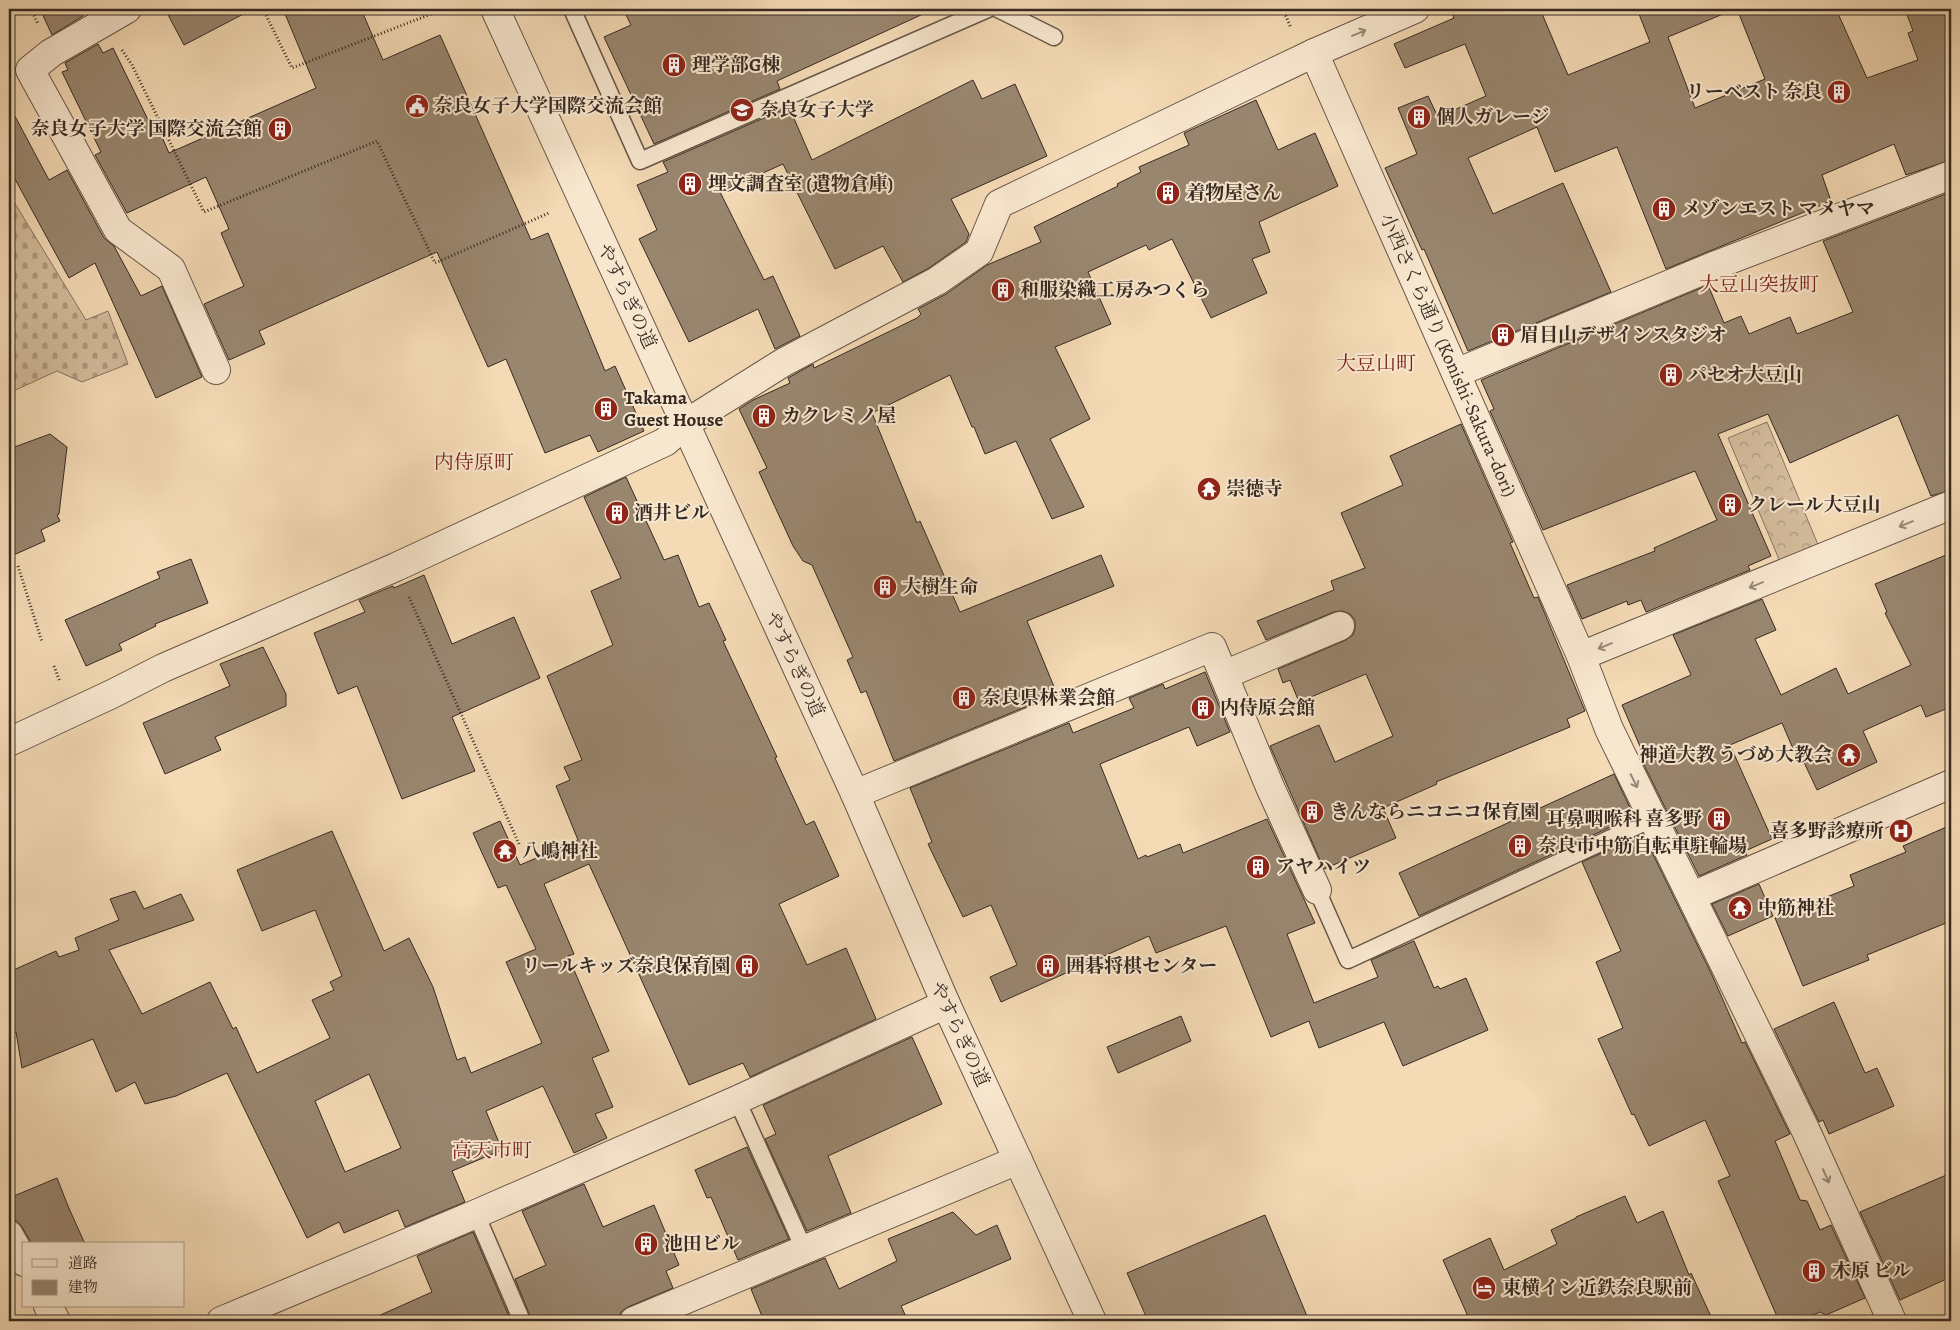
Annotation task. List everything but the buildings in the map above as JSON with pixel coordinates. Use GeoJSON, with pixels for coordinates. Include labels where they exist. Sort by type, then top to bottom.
{"type":"FeatureCollection","features":[{"type":"Feature","properties":{"kind":"street"},"geometry":{"type":"LineString","coordinates":[[127,9],[51,53],[30,70],[118,230],[171,269],[216,370]]}},
{"type":"Feature","properties":{"kind":"street","name":"やすらぎの道"},"geometry":{"type":"LineString","coordinates":[[495,9],[855,794],[946,1004],[1092,1321]]}},
{"type":"Feature","properties":{"kind":"street"},"geometry":{"type":"LineString","coordinates":[[9,742],[96,702],[163,668],[396,567],[665,442],[685,424],[784,362],[937,281],[979,252],[999,204],[1314,53],[1415,9]]}},
{"type":"Feature","properties":{"kind":"street","name":"小西さくら通り (Konishi-Sakura-dori)"},"geometry":{"type":"LineString","coordinates":[[1314,53],[1580,656],[1609,729],[1806,1131],[1892,1321]]}},
{"type":"Feature","properties":{"kind":"street"},"geometry":{"type":"LineString","coordinates":[[1456,373],[1716,265],[1951,175]]}},
{"type":"Feature","properties":{"kind":"street"},"geometry":{"type":"LineString","coordinates":[[1580,656],[1951,505]]}},
{"type":"Feature","properties":{"kind":"street"},"geometry":{"type":"LineString","coordinates":[[1224,675],[1340,626]]}},
{"type":"Feature","properties":{"kind":"street"},"geometry":{"type":"LineString","coordinates":[[855,794],[1212,647],[1270,786],[1318,890]]}},
{"type":"Feature","properties":{"kind":"street"},"geometry":{"type":"LineString","coordinates":[[1692,896],[1951,784]]}},
{"type":"Feature","properties":{"kind":"street"},"geometry":{"type":"LineString","coordinates":[[222,1321],[476,1214],[737,1100],[946,1004]]}},
{"type":"Feature","properties":{"kind":"street"},"geometry":{"type":"LineString","coordinates":[[634,1321],[1018,1160]]}},
{"type":"Feature","properties":{"kind":"street"},"geometry":{"type":"LineString","coordinates":[[9,1235],[22,1258]]}},
{"type":"Feature","properties":{"kind":"street"},"geometry":{"type":"LineString","coordinates":[[49,1308],[56,1321]]}},
{"type":"Feature","properties":{"kind":"lane"},"geometry":{"type":"LineString","coordinates":[[572,9],[640,161],[988,9]]}},
{"type":"Feature","properties":{"kind":"lane"},"geometry":{"type":"LineString","coordinates":[[998,9],[1054,37]]}},
{"type":"Feature","properties":{"kind":"lane"},"geometry":{"type":"LineString","coordinates":[[1318,890],[1348,960],[1652,819]]}},
{"type":"Feature","properties":{"kind":"lane"},"geometry":{"type":"LineString","coordinates":[[737,1100],[804,1249]]}},
{"type":"Feature","properties":{"kind":"lane"},"geometry":{"type":"LineString","coordinates":[[476,1214],[522,1321]]}},
{"type":"Feature","properties":{"kind":"path"},"geometry":{"type":"LineString","coordinates":[[263,9],[292,68],[444,9]]}},
{"type":"Feature","properties":{"kind":"path"},"geometry":{"type":"LineString","coordinates":[[1283,9],[1294,34]]}},
{"type":"Feature","properties":{"kind":"path"},"geometry":{"type":"LineString","coordinates":[[103,22],[132,65],[204,212],[377,141],[435,263],[549,213]]}},
{"type":"Feature","properties":{"kind":"path"},"geometry":{"type":"LineString","coordinates":[[18,566],[42,642]]}},
{"type":"Feature","properties":{"kind":"path"},"geometry":{"type":"LineString","coordinates":[[396,567],[519,844]]}},
{"type":"Feature","properties":{"kind":"green space"},"geometry":{"type":"Polygon","coordinates":[[[14,202],[86,320],[108,311],[128,364],[82,382],[57,371],[9,393],[9,205],[14,202]]]}},
{"type":"Feature","properties":{"kind":"green space"},"geometry":{"type":"Polygon","coordinates":[[[1767,422],[1819,547],[1781,564],[1728,438],[1767,422]]]}},
{"type":"Feature","properties":{"kind":"place","name":"理学部G棟"},"geometry":{"type":"Point","coordinates":[674,65]}},
{"type":"Feature","properties":{"kind":"place","name":"リーベスト 奈良"},"geometry":{"type":"Point","coordinates":[1839,92]}},
{"type":"Feature","properties":{"kind":"place","name":"奈良女子大学国際交流会館"},"geometry":{"type":"Point","coordinates":[417,106]}},
{"type":"Feature","properties":{"kind":"place","name":"奈良女子大学"},"geometry":{"type":"Point","coordinates":[742,110]}},
{"type":"Feature","properties":{"kind":"place","name":"個人ガレージ"},"geometry":{"type":"Point","coordinates":[1419,117]}},
{"type":"Feature","properties":{"kind":"place","name":"奈良女子大学 国際交流会館"},"geometry":{"type":"Point","coordinates":[280,129]}},
{"type":"Feature","properties":{"kind":"place","name":"埋文調査室 (遺物倉庫)"},"geometry":{"type":"Point","coordinates":[690,184]}},
{"type":"Feature","properties":{"kind":"place","name":"着物屋さん"},"geometry":{"type":"Point","coordinates":[1168,193]}},
{"type":"Feature","properties":{"kind":"place","name":"メゾンエスト マメヤマ"},"geometry":{"type":"Point","coordinates":[1664,209]}},
{"type":"Feature","properties":{"kind":"place","name":"和服染織工房みつくら"},"geometry":{"type":"Point","coordinates":[1003,290]}},
{"type":"Feature","properties":{"kind":"place","name":"眉目山デザインスタジオ"},"geometry":{"type":"Point","coordinates":[1503,335]}},
{"type":"Feature","properties":{"kind":"place","name":"パセオ大豆山"},"geometry":{"type":"Point","coordinates":[1671,375]}},
{"type":"Feature","properties":{"kind":"place","name":"Takama Guest House"},"geometry":{"type":"Point","coordinates":[606,409]}},
{"type":"Feature","properties":{"kind":"place","name":"カクレミノ屋"},"geometry":{"type":"Point","coordinates":[764,416]}},
{"type":"Feature","properties":{"kind":"place","name":"崇徳寺"},"geometry":{"type":"Point","coordinates":[1209,489]}},
{"type":"Feature","properties":{"kind":"place","name":"クレール大豆山"},"geometry":{"type":"Point","coordinates":[1730,505]}},
{"type":"Feature","properties":{"kind":"place","name":"酒井ビル"},"geometry":{"type":"Point","coordinates":[617,513]}},
{"type":"Feature","properties":{"kind":"place","name":"大樹生命"},"geometry":{"type":"Point","coordinates":[885,587]}},
{"type":"Feature","properties":{"kind":"place","name":"奈良県林業会館"},"geometry":{"type":"Point","coordinates":[964,698]}},
{"type":"Feature","properties":{"kind":"place","name":"内侍原会館"},"geometry":{"type":"Point","coordinates":[1203,708]}},
{"type":"Feature","properties":{"kind":"place","name":"神道大教 うづめ大教会"},"geometry":{"type":"Point","coordinates":[1849,755]}},
{"type":"Feature","properties":{"kind":"place","name":"きんならニコニコ保育園"},"geometry":{"type":"Point","coordinates":[1312,812]}},
{"type":"Feature","properties":{"kind":"place","name":"耳鼻咽喉科 喜多野"},"geometry":{"type":"Point","coordinates":[1719,819]}},
{"type":"Feature","properties":{"kind":"place","name":"喜多野診療所"},"geometry":{"type":"Point","coordinates":[1901,831]}},
{"type":"Feature","properties":{"kind":"place","name":"奈良市中筋自転車駐輪場"},"geometry":{"type":"Point","coordinates":[1520,846]}},
{"type":"Feature","properties":{"kind":"place","name":"八嶋神社"},"geometry":{"type":"Point","coordinates":[505,851]}},
{"type":"Feature","properties":{"kind":"place","name":"アヤハイツ"},"geometry":{"type":"Point","coordinates":[1258,867]}},
{"type":"Feature","properties":{"kind":"place","name":"中筋神社"},"geometry":{"type":"Point","coordinates":[1740,908]}},
{"type":"Feature","properties":{"kind":"place","name":"リールキッズ奈良保育園"},"geometry":{"type":"Point","coordinates":[747,966]}},
{"type":"Feature","properties":{"kind":"place","name":"囲碁将棋センター"},"geometry":{"type":"Point","coordinates":[1048,966]}},
{"type":"Feature","properties":{"kind":"place","name":"池田ビル"},"geometry":{"type":"Point","coordinates":[646,1244]}},
{"type":"Feature","properties":{"kind":"place","name":"木原 ビル"},"geometry":{"type":"Point","coordinates":[1814,1271]}},
{"type":"Feature","properties":{"kind":"place","name":"東横イン近鉄奈良駅前"},"geometry":{"type":"Point","coordinates":[1484,1288]}},
{"type":"Feature","properties":{"kind":"district","name":"大豆山突抜町"},"geometry":{"type":"Point","coordinates":[1759,284]}},
{"type":"Feature","properties":{"kind":"district","name":"大豆山町"},"geometry":{"type":"Point","coordinates":[1376,363]}},
{"type":"Feature","properties":{"kind":"district","name":"内侍原町"},"geometry":{"type":"Point","coordinates":[474,462]}},
{"type":"Feature","properties":{"kind":"district","name":"高天市町"},"geometry":{"type":"Point","coordinates":[492,1150]}}]}
